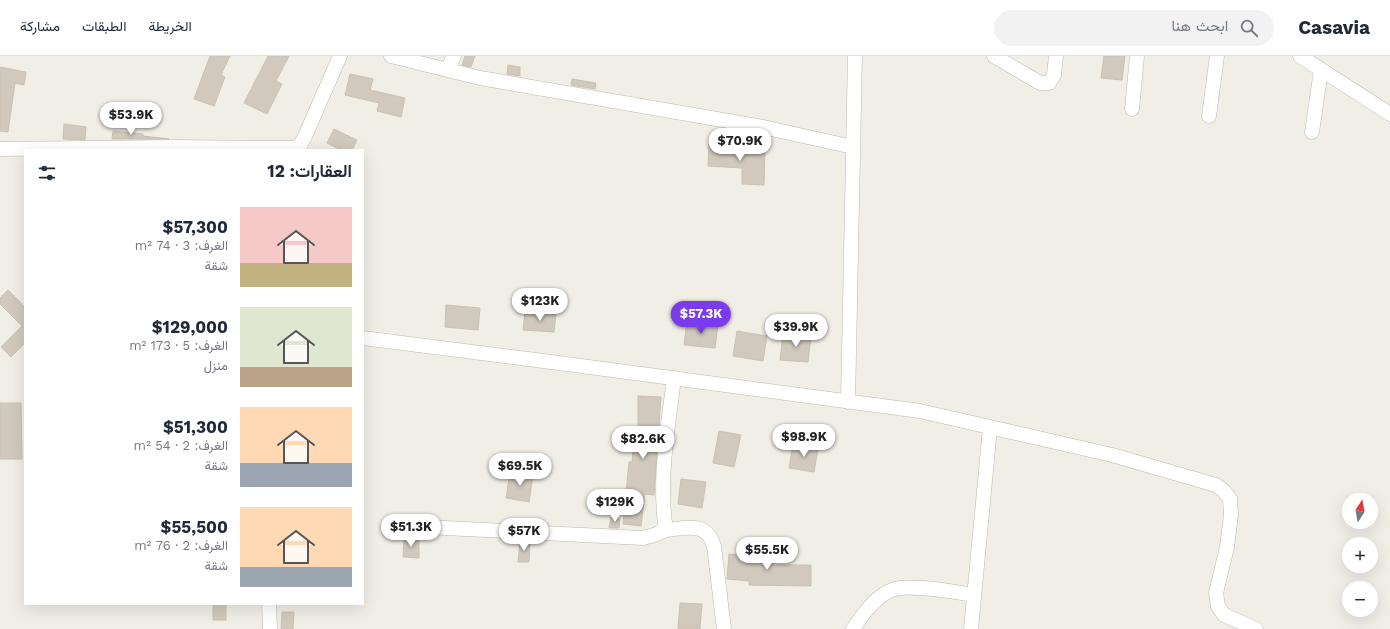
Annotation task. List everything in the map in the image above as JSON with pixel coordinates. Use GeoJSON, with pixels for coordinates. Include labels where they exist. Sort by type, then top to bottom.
{"type":"FeatureCollection","features":[{"type":"Feature","properties":{"kind":"street"},"geometry":{"type":"LineString","coordinates":[[0,149],[293,148],[300,146],[340,56]]}},
{"type":"Feature","properties":{"kind":"street"},"geometry":{"type":"LineString","coordinates":[[391,56],[480,78],[763,127],[854,146]]}},
{"type":"Feature","properties":{"kind":"street"},"geometry":{"type":"LineString","coordinates":[[447,70],[454,56]]}},
{"type":"Feature","properties":{"kind":"street"},"geometry":{"type":"LineString","coordinates":[[848,402],[855,56]]}},
{"type":"Feature","properties":{"kind":"street"},"geometry":{"type":"LineString","coordinates":[[994,56],[1040,83],[1048,83],[1054,75],[1056,56]]}},
{"type":"Feature","properties":{"kind":"street"},"geometry":{"type":"LineString","coordinates":[[1132,109],[1137,56]]}},
{"type":"Feature","properties":{"kind":"street"},"geometry":{"type":"LineString","coordinates":[[1209,116],[1217,56]]}},
{"type":"Feature","properties":{"kind":"street"},"geometry":{"type":"LineString","coordinates":[[1300,56],[1390,114]]}},
{"type":"Feature","properties":{"kind":"street"},"geometry":{"type":"LineString","coordinates":[[1312,132],[1321,70]]}},
{"type":"Feature","properties":{"kind":"street"},"geometry":{"type":"LineString","coordinates":[[364,338],[920,411],[1112,455],[1216,486],[1224,490],[1230,499],[1231,515],[1227,547],[1216,593],[1218,606],[1224,615],[1256,629]]}},
{"type":"Feature","properties":{"kind":"street"},"geometry":{"type":"LineString","coordinates":[[666,530],[662,508],[663,486],[674,378]]}},
{"type":"Feature","properties":{"kind":"street"},"geometry":{"type":"LineString","coordinates":[[971,629],[990,428]]}},
{"type":"Feature","properties":{"kind":"street"},"geometry":{"type":"LineString","coordinates":[[425,527],[643,538],[666,530],[686,528],[702,529],[710,536],[714,546],[724,629]]}},
{"type":"Feature","properties":{"kind":"street"},"geometry":{"type":"LineString","coordinates":[[853,629],[867,611],[891,590],[905,587],[974,595]]}},
{"type":"Feature","properties":{"kind":"street"},"geometry":{"type":"LineString","coordinates":[[269,605],[270,629]]}},
{"type":"Feature","properties":{"kind":"building"},"geometry":{"type":"Polygon","coordinates":[[[210,56],[230,56],[221,75],[225,77],[214,106],[194,99],[210,56]]]}},
{"type":"Feature","properties":{"kind":"building"},"geometry":{"type":"Polygon","coordinates":[[[268,56],[289,56],[276,81],[282,84],[267,114],[244,103],[268,56]]]}},
{"type":"Feature","properties":{"kind":"building"},"geometry":{"type":"Polygon","coordinates":[[[465,56],[475,56],[471,67],[462,65],[465,56]]]}},
{"type":"Feature","properties":{"kind":"building"},"geometry":{"type":"Polygon","coordinates":[[[1104,56],[1125,56],[1122,80],[1101,78],[1104,56]]]}},
{"type":"Feature","properties":{"kind":"building"},"geometry":{"type":"Polygon","coordinates":[[[508,65],[520,67],[520,76],[507,74],[508,65]]]}},
{"type":"Feature","properties":{"kind":"building"},"geometry":{"type":"Polygon","coordinates":[[[0,67],[26,72],[24,85],[15,83],[8,132],[0,131],[0,67]]]}},
{"type":"Feature","properties":{"kind":"building"},"geometry":{"type":"Polygon","coordinates":[[[350,74],[373,79],[370,90],[405,98],[401,117],[377,111],[379,103],[345,95],[350,74]]]}},
{"type":"Feature","properties":{"kind":"building"},"geometry":{"type":"Polygon","coordinates":[[[572,79],[596,83],[595,89],[571,85],[572,79]]]}},
{"type":"Feature","properties":{"kind":"building"},"geometry":{"type":"Polygon","coordinates":[[[64,124],[86,127],[85,140],[63,139],[64,124]]]}},
{"type":"Feature","properties":{"kind":"building"},"geometry":{"type":"Polygon","coordinates":[[[334,129],[357,140],[352,149],[339,149],[327,143],[334,129]]]}},
{"type":"Feature","properties":{"kind":"building"},"geometry":{"type":"Polygon","coordinates":[[[113,131],[143,134],[143,136],[169,139],[112,139],[113,131]]]}},
{"type":"Feature","properties":{"kind":"building"},"geometry":{"type":"Polygon","coordinates":[[[709,144],[728,145],[728,150],[765,151],[764,185],[742,184],[742,168],[708,166],[709,144]]]}},
{"type":"Feature","properties":{"kind":"building"},"geometry":{"type":"Polygon","coordinates":[[[8,290],[24,306],[24,344],[11,357],[1,347],[22,326],[0,304],[0,298],[8,290]]]}},
{"type":"Feature","properties":{"kind":"building"},"geometry":{"type":"Polygon","coordinates":[[[446,305],[480,308],[478,330],[445,327],[446,305]]]}},
{"type":"Feature","properties":{"kind":"building"},"geometry":{"type":"Polygon","coordinates":[[[525,312],[556,314],[554,332],[523,330],[525,312]]]}},
{"type":"Feature","properties":{"kind":"building"},"geometry":{"type":"Polygon","coordinates":[[[687,321],[718,325],[715,348],[684,345],[687,321]]]}},
{"type":"Feature","properties":{"kind":"building"},"geometry":{"type":"Polygon","coordinates":[[[737,331],[767,336],[763,361],[733,356],[737,331]]]}},
{"type":"Feature","properties":{"kind":"building"},"geometry":{"type":"Polygon","coordinates":[[[783,334],[811,336],[808,362],[780,360],[783,334]]]}},
{"type":"Feature","properties":{"kind":"building"},"geometry":{"type":"Polygon","coordinates":[[[638,396],[661,397],[654,495],[645,494],[641,526],[623,524],[629,462],[632,462],[635,429],[638,429],[638,396]]]}},
{"type":"Feature","properties":{"kind":"building"},"geometry":{"type":"Polygon","coordinates":[[[0,403],[21,403],[22,459],[0,459],[0,403]]]}},
{"type":"Feature","properties":{"kind":"building"},"geometry":{"type":"Polygon","coordinates":[[[719,431],[741,435],[734,467],[713,463],[719,431]]]}},
{"type":"Feature","properties":{"kind":"building"},"geometry":{"type":"Polygon","coordinates":[[[793,445],[818,449],[814,472],[789,468],[793,445]]]}},
{"type":"Feature","properties":{"kind":"building"},"geometry":{"type":"Polygon","coordinates":[[[510,472],[533,475],[529,502],[506,498],[510,472]]]}},
{"type":"Feature","properties":{"kind":"building"},"geometry":{"type":"Polygon","coordinates":[[[681,479],[706,482],[702,508],[678,504],[681,479]]]}},
{"type":"Feature","properties":{"kind":"building"},"geometry":{"type":"Polygon","coordinates":[[[611,517],[620,519],[619,528],[609,528],[611,517]]]}},
{"type":"Feature","properties":{"kind":"building"},"geometry":{"type":"Polygon","coordinates":[[[404,538],[419,538],[419,558],[403,557],[404,538]]]}},
{"type":"Feature","properties":{"kind":"building"},"geometry":{"type":"Polygon","coordinates":[[[520,542],[530,542],[529,562],[518,562],[520,542]]]}},
{"type":"Feature","properties":{"kind":"building"},"geometry":{"type":"Polygon","coordinates":[[[750,552],[773,553],[773,565],[811,565],[811,586],[749,585],[749,581],[727,579],[729,554],[750,556],[750,552]]]}},
{"type":"Feature","properties":{"kind":"building"},"geometry":{"type":"Polygon","coordinates":[[[680,603],[702,604],[700,629],[678,629],[680,603]]]}},
{"type":"Feature","properties":{"kind":"building"},"geometry":{"type":"Polygon","coordinates":[[[213,605],[226,605],[226,620],[213,620],[213,605]]]}},
{"type":"Feature","properties":{"kind":"building"},"geometry":{"type":"Polygon","coordinates":[[[282,612],[294,612],[293,629],[281,629],[282,612]]]}}]}
